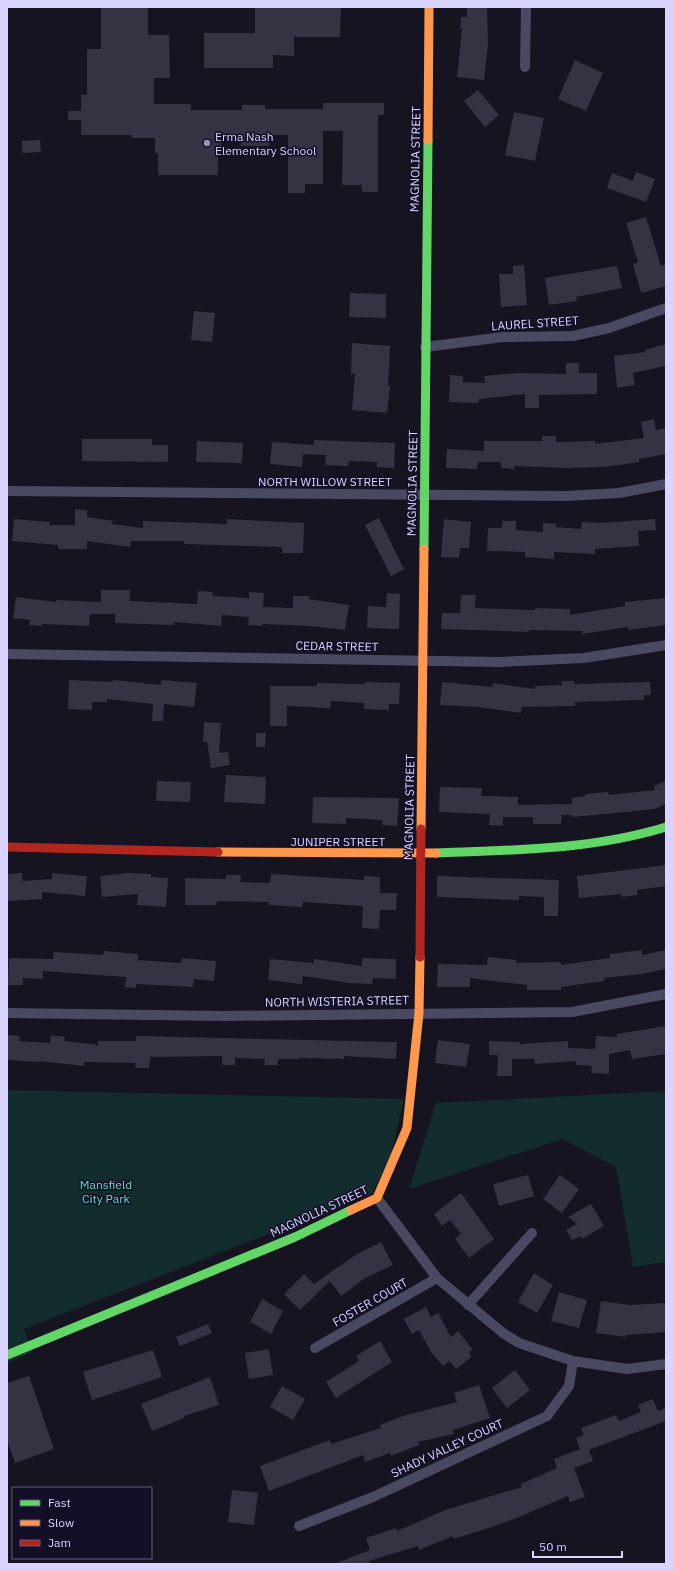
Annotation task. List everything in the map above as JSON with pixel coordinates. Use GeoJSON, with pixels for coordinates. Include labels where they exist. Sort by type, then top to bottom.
{"type":"FeatureCollection","features":[{"type":"Feature","properties":{"kind":"street","name":"MAGNOLIA STREET"},"geometry":{"type":"LineString","coordinates":[[7,1355],[288,1240],[377,1198],[407,1128],[418,1013],[429,7]]}},
{"type":"Feature","properties":{"kind":"street"},"geometry":{"type":"LineString","coordinates":[[525,67],[526,7]]}},
{"type":"Feature","properties":{"kind":"street","name":"LAUREL STREET"},"geometry":{"type":"LineString","coordinates":[[425,347],[502,337],[573,336],[609,328],[666,308]]}},
{"type":"Feature","properties":{"kind":"street","name":"NORTH WILLOW STREET"},"geometry":{"type":"LineString","coordinates":[[7,491],[566,496],[619,493],[666,484]]}},
{"type":"Feature","properties":{"kind":"street","name":"CEDAR STREET"},"geometry":{"type":"LineString","coordinates":[[7,654],[500,662],[584,658],[666,645]]}},
{"type":"Feature","properties":{"kind":"street","name":"JUNIPER STREET"},"geometry":{"type":"LineString","coordinates":[[7,847],[158,852],[420,854],[571,847],[642,834],[666,826]]}},
{"type":"Feature","properties":{"kind":"street","name":"NORTH WISTERIA STREET"},"geometry":{"type":"LineString","coordinates":[[7,1013],[223,1016],[572,1012],[666,994]]}},
{"type":"Feature","properties":{"kind":"street"},"geometry":{"type":"LineString","coordinates":[[377,1198],[437,1278],[503,1334],[519,1343],[573,1361],[627,1369],[666,1364]]}},
{"type":"Feature","properties":{"kind":"street"},"geometry":{"type":"LineString","coordinates":[[468,1305],[532,1232]]}},
{"type":"Feature","properties":{"kind":"street","name":"FOSTER COURT"},"geometry":{"type":"LineString","coordinates":[[315,1348],[437,1278]]}},
{"type":"Feature","properties":{"kind":"street","name":"SHADY VALLEY COURT"},"geometry":{"type":"LineString","coordinates":[[299,1526],[373,1497],[547,1416],[569,1386],[573,1361]]}},
{"type":"Feature","properties":{"kind":"green space","name":"Mansfield City Park"},"geometry":{"type":"Polygon","coordinates":[[[7,1090],[404,1099],[391,1155],[372,1194],[24,1329],[32,1353],[7,1363],[7,1090]]]}},
{"type":"Feature","properties":{"kind":"green space"},"geometry":{"type":"Polygon","coordinates":[[[666,1091],[666,1262],[633,1267],[616,1167],[562,1139],[409,1189],[436,1103],[666,1091]]]}},
{"type":"Feature","properties":{"kind":"building"},"geometry":{"type":"Polygon","coordinates":[[[101,7],[148,7],[148,35],[169,35],[170,78],[154,78],[154,104],[191,104],[191,110],[242,110],[242,105],[265,105],[265,109],[323,109],[323,103],[384,103],[384,115],[378,115],[378,192],[362,192],[362,185],[342,185],[343,131],[323,131],[323,184],[305,184],[305,193],[288,193],[288,135],[269,135],[269,146],[241,146],[241,138],[221,138],[221,153],[218,153],[218,175],[158,175],[158,153],[155,153],[155,138],[132,138],[132,135],[81,135],[81,120],[68,120],[68,111],[81,111],[81,95],[87,95],[87,49],[101,49],[101,7]]]}},
{"type":"Feature","properties":{"kind":"building"},"geometry":{"type":"Polygon","coordinates":[[[255,7],[341,7],[340,37],[294,37],[294,56],[273,55],[273,68],[204,68],[204,33],[255,33],[255,7]]]}},
{"type":"Feature","properties":{"kind":"building"},"geometry":{"type":"Polygon","coordinates":[[[467,7],[487,7],[488,45],[484,80],[457,77],[462,29],[460,29],[461,17],[467,17],[467,7]]]}},
{"type":"Feature","properties":{"kind":"building"},"geometry":{"type":"Polygon","coordinates":[[[575,60],[603,73],[586,111],[558,99],[575,60]]]}},
{"type":"Feature","properties":{"kind":"building"},"geometry":{"type":"Polygon","coordinates":[[[478,90],[499,115],[485,127],[464,101],[478,90]]]}},
{"type":"Feature","properties":{"kind":"building"},"geometry":{"type":"Polygon","coordinates":[[[514,112],[544,118],[535,161],[505,155],[514,112]]]}},
{"type":"Feature","properties":{"kind":"building"},"geometry":{"type":"Polygon","coordinates":[[[40,140],[41,152],[22,153],[22,141],[40,140]]]}},
{"type":"Feature","properties":{"kind":"building"},"geometry":{"type":"Polygon","coordinates":[[[636,172],[655,179],[646,202],[607,188],[612,173],[633,181],[636,172]]]}},
{"type":"Feature","properties":{"kind":"building"},"geometry":{"type":"Polygon","coordinates":[[[646,217],[661,266],[666,264],[666,286],[641,293],[633,264],[638,262],[626,223],[646,217]]]}},
{"type":"Feature","properties":{"kind":"building"},"geometry":{"type":"Polygon","coordinates":[[[524,265],[527,305],[501,307],[499,274],[513,274],[513,266],[524,265]]]}},
{"type":"Feature","properties":{"kind":"building"},"geometry":{"type":"Polygon","coordinates":[[[617,266],[622,288],[576,297],[577,301],[549,305],[545,278],[617,266]]]}},
{"type":"Feature","properties":{"kind":"building"},"geometry":{"type":"Polygon","coordinates":[[[350,293],[386,294],[386,318],[349,317],[350,293]]]}},
{"type":"Feature","properties":{"kind":"building"},"geometry":{"type":"Polygon","coordinates":[[[194,311],[215,313],[212,342],[191,340],[194,311]]]}},
{"type":"Feature","properties":{"kind":"building"},"geometry":{"type":"Polygon","coordinates":[[[352,343],[390,346],[388,386],[390,386],[387,413],[352,410],[355,374],[351,374],[352,343]]]}},
{"type":"Feature","properties":{"kind":"building"},"geometry":{"type":"Polygon","coordinates":[[[666,344],[666,366],[633,373],[635,385],[617,388],[614,356],[646,352],[645,350],[666,344]]]}},
{"type":"Feature","properties":{"kind":"building"},"geometry":{"type":"Polygon","coordinates":[[[566,363],[579,363],[579,373],[597,373],[597,394],[539,395],[539,408],[525,408],[525,394],[479,399],[478,403],[449,402],[450,375],[463,376],[463,382],[485,383],[484,376],[516,373],[566,374],[566,363]]]}},
{"type":"Feature","properties":{"kind":"building"},"geometry":{"type":"Polygon","coordinates":[[[654,419],[656,430],[666,428],[666,454],[639,459],[639,462],[605,467],[566,468],[514,466],[514,469],[501,468],[501,462],[478,462],[477,469],[446,468],[447,449],[484,451],[484,441],[542,441],[542,436],[556,436],[556,442],[595,441],[595,444],[644,438],[641,422],[654,419]]]}},
{"type":"Feature","properties":{"kind":"building"},"geometry":{"type":"Polygon","coordinates":[[[82,439],[152,439],[152,445],[168,445],[168,462],[82,461],[82,439]]]}},
{"type":"Feature","properties":{"kind":"building"},"geometry":{"type":"Polygon","coordinates":[[[314,440],[395,443],[394,468],[377,467],[377,462],[349,461],[348,466],[325,465],[326,455],[303,454],[302,467],[270,464],[272,442],[314,445],[314,440]]]}},
{"type":"Feature","properties":{"kind":"building"},"geometry":{"type":"Polygon","coordinates":[[[197,441],[243,443],[242,463],[196,462],[197,441]]]}},
{"type":"Feature","properties":{"kind":"building"},"geometry":{"type":"Polygon","coordinates":[[[75,509],[87,510],[87,517],[113,521],[112,524],[143,528],[143,521],[227,524],[227,519],[304,523],[303,553],[282,553],[282,547],[184,544],[184,541],[131,541],[130,547],[87,541],[87,549],[58,549],[58,545],[12,541],[14,519],[50,522],[49,525],[75,525],[75,509]]]}},
{"type":"Feature","properties":{"kind":"building"},"geometry":{"type":"Polygon","coordinates":[[[379,518],[404,569],[391,576],[365,525],[379,518]]]}},
{"type":"Feature","properties":{"kind":"building"},"geometry":{"type":"Polygon","coordinates":[[[444,519],[471,522],[469,548],[460,548],[459,558],[441,557],[444,519]]]}},
{"type":"Feature","properties":{"kind":"building"},"geometry":{"type":"Polygon","coordinates":[[[655,519],[656,530],[638,531],[639,546],[595,549],[595,554],[554,552],[554,559],[525,557],[525,552],[487,551],[488,528],[502,528],[502,521],[516,521],[516,530],[543,532],[543,523],[556,524],[556,527],[581,529],[582,522],[602,523],[655,519]]]}},
{"type":"Feature","properties":{"kind":"building"},"geometry":{"type":"Polygon","coordinates":[[[101,590],[130,590],[130,601],[197,604],[198,591],[213,592],[212,596],[249,598],[249,592],[264,593],[263,607],[293,608],[293,596],[309,596],[309,599],[349,605],[345,630],[311,626],[262,624],[262,626],[248,625],[249,617],[222,615],[221,626],[174,622],[173,625],[115,623],[115,614],[90,614],[89,626],[42,624],[42,626],[29,625],[30,620],[13,618],[16,597],[56,602],[56,600],[101,602],[101,590]]]}},
{"type":"Feature","properties":{"kind":"building"},"geometry":{"type":"Polygon","coordinates":[[[387,593],[400,594],[399,629],[367,628],[368,606],[386,607],[387,593]]]}},
{"type":"Feature","properties":{"kind":"building"},"geometry":{"type":"Polygon","coordinates":[[[461,595],[476,595],[475,608],[535,610],[535,608],[570,609],[570,615],[625,606],[625,602],[666,598],[666,625],[628,630],[628,627],[582,634],[582,631],[529,630],[529,632],[441,629],[442,613],[460,613],[461,595]]]}},
{"type":"Feature","properties":{"kind":"building"},"geometry":{"type":"Polygon","coordinates":[[[69,680],[113,682],[113,680],[161,685],[161,680],[197,683],[194,707],[164,704],[163,721],[152,721],[153,704],[107,699],[107,702],[92,702],[92,710],[68,709],[69,680]]]}},
{"type":"Feature","properties":{"kind":"building"},"geometry":{"type":"Polygon","coordinates":[[[562,681],[574,681],[574,684],[650,682],[651,695],[644,695],[644,700],[575,702],[575,706],[522,707],[521,713],[479,707],[440,705],[442,682],[493,687],[493,683],[535,689],[535,686],[562,685],[562,681]]]}},
{"type":"Feature","properties":{"kind":"building"},"geometry":{"type":"Polygon","coordinates":[[[365,682],[400,683],[399,704],[389,704],[389,710],[364,709],[364,703],[331,701],[330,708],[287,706],[287,726],[270,726],[270,686],[317,686],[317,683],[365,684],[365,682]]]}},
{"type":"Feature","properties":{"kind":"building"},"geometry":{"type":"Polygon","coordinates":[[[204,722],[221,723],[219,753],[228,752],[230,765],[211,768],[207,742],[203,742],[204,722]]]}},
{"type":"Feature","properties":{"kind":"building"},"geometry":{"type":"Polygon","coordinates":[[[256,733],[266,733],[265,747],[256,747],[256,733]]]}},
{"type":"Feature","properties":{"kind":"building"},"geometry":{"type":"Polygon","coordinates":[[[226,775],[266,777],[265,804],[224,802],[226,775]]]}},
{"type":"Feature","properties":{"kind":"building"},"geometry":{"type":"Polygon","coordinates":[[[157,781],[191,782],[190,802],[156,801],[157,781]]]}},
{"type":"Feature","properties":{"kind":"building"},"geometry":{"type":"Polygon","coordinates":[[[666,781],[666,804],[654,809],[572,817],[572,815],[562,815],[561,824],[533,824],[533,817],[503,817],[503,826],[489,825],[490,814],[439,812],[440,787],[482,788],[481,796],[518,797],[518,805],[572,804],[572,798],[585,796],[585,794],[608,792],[609,795],[655,790],[654,786],[666,781]]]}},
{"type":"Feature","properties":{"kind":"building"},"geometry":{"type":"Polygon","coordinates":[[[313,797],[399,798],[397,826],[382,825],[383,820],[346,818],[346,824],[312,823],[313,797]]]}},
{"type":"Feature","properties":{"kind":"building"},"geometry":{"type":"Polygon","coordinates":[[[666,865],[666,886],[637,890],[638,895],[621,897],[621,894],[579,898],[577,876],[666,865]]]}},
{"type":"Feature","properties":{"kind":"building"},"geometry":{"type":"Polygon","coordinates":[[[22,873],[22,881],[52,879],[52,873],[87,876],[85,896],[42,892],[42,899],[8,901],[7,874],[22,873]]]}},
{"type":"Feature","properties":{"kind":"building"},"geometry":{"type":"Polygon","coordinates":[[[129,873],[151,874],[151,877],[168,878],[166,907],[137,905],[138,894],[102,897],[100,876],[129,873]]]}},
{"type":"Feature","properties":{"kind":"building"},"geometry":{"type":"Polygon","coordinates":[[[271,874],[364,880],[364,876],[380,877],[380,893],[397,893],[396,910],[380,910],[379,929],[362,928],[363,906],[303,902],[302,907],[269,905],[269,902],[217,901],[216,905],[185,905],[185,878],[226,879],[226,875],[241,875],[240,882],[270,883],[271,874]]]}},
{"type":"Feature","properties":{"kind":"building"},"geometry":{"type":"Polygon","coordinates":[[[437,876],[559,880],[558,916],[544,916],[544,897],[519,896],[519,900],[437,897],[437,876]]]}},
{"type":"Feature","properties":{"kind":"building"},"geometry":{"type":"Polygon","coordinates":[[[642,950],[642,955],[666,950],[666,969],[642,974],[604,978],[604,981],[561,987],[561,990],[527,990],[527,985],[470,978],[470,987],[437,987],[438,964],[487,965],[488,957],[516,960],[516,963],[561,962],[561,965],[610,958],[610,954],[642,950]]]}},
{"type":"Feature","properties":{"kind":"building"},"geometry":{"type":"Polygon","coordinates":[[[104,951],[138,954],[138,960],[181,963],[182,958],[216,961],[214,981],[194,979],[193,987],[136,984],[136,988],[125,987],[126,977],[43,971],[43,979],[23,978],[23,985],[8,985],[9,958],[53,959],[54,952],[103,955],[104,951]]]}},
{"type":"Feature","properties":{"kind":"building"},"geometry":{"type":"Polygon","coordinates":[[[362,958],[396,959],[396,979],[373,978],[372,984],[349,983],[303,976],[302,984],[268,980],[270,959],[314,963],[314,959],[362,966],[362,958]]]}},
{"type":"Feature","properties":{"kind":"building"},"geometry":{"type":"Polygon","coordinates":[[[666,1026],[666,1054],[632,1059],[630,1050],[609,1054],[609,1074],[591,1073],[592,1066],[576,1065],[576,1061],[535,1064],[534,1059],[512,1059],[512,1076],[497,1076],[498,1055],[489,1055],[489,1041],[520,1042],[520,1044],[568,1041],[568,1048],[595,1049],[596,1036],[617,1037],[617,1034],[666,1026]]]}},
{"type":"Feature","properties":{"kind":"building"},"geometry":{"type":"Polygon","coordinates":[[[7,1035],[20,1036],[19,1041],[50,1043],[51,1035],[65,1037],[64,1041],[98,1045],[98,1041],[136,1041],[136,1036],[397,1042],[396,1059],[344,1056],[344,1059],[299,1058],[278,1059],[278,1065],[264,1065],[265,1059],[235,1058],[235,1065],[222,1065],[222,1056],[150,1057],[149,1068],[135,1068],[136,1063],[84,1062],[84,1066],[39,1061],[7,1060],[7,1035]]]}},
{"type":"Feature","properties":{"kind":"building"},"geometry":{"type":"Polygon","coordinates":[[[438,1040],[470,1044],[466,1067],[435,1063],[438,1040]]]}},
{"type":"Feature","properties":{"kind":"building"},"geometry":{"type":"Polygon","coordinates":[[[528,1175],[534,1196],[499,1206],[493,1184],[528,1175]]]}},
{"type":"Feature","properties":{"kind":"building"},"geometry":{"type":"Polygon","coordinates":[[[560,1175],[579,1189],[562,1213],[543,1199],[560,1175]]]}},
{"type":"Feature","properties":{"kind":"building"},"geometry":{"type":"Polygon","coordinates":[[[461,1193],[494,1239],[469,1258],[455,1239],[461,1234],[450,1220],[442,1226],[434,1214],[461,1193]]]}},
{"type":"Feature","properties":{"kind":"building"},"geometry":{"type":"Polygon","coordinates":[[[591,1204],[604,1226],[582,1239],[581,1236],[572,1240],[566,1230],[577,1224],[568,1217],[591,1204]]]}},
{"type":"Feature","properties":{"kind":"building"},"geometry":{"type":"Polygon","coordinates":[[[381,1242],[393,1265],[365,1278],[341,1296],[330,1281],[300,1310],[284,1294],[304,1274],[314,1284],[357,1254],[381,1242]]]}},
{"type":"Feature","properties":{"kind":"building"},"geometry":{"type":"Polygon","coordinates":[[[534,1273],[553,1285],[537,1313],[518,1302],[534,1273]]]}},
{"type":"Feature","properties":{"kind":"building"},"geometry":{"type":"Polygon","coordinates":[[[559,1292],[587,1300],[579,1328],[551,1321],[559,1292]]]}},
{"type":"Feature","properties":{"kind":"building"},"geometry":{"type":"Polygon","coordinates":[[[262,1299],[283,1311],[271,1334],[250,1322],[262,1299]]]}},
{"type":"Feature","properties":{"kind":"building"},"geometry":{"type":"Polygon","coordinates":[[[601,1301],[630,1305],[666,1303],[666,1332],[626,1335],[626,1337],[596,1333],[601,1301]]]}},
{"type":"Feature","properties":{"kind":"building"},"geometry":{"type":"Polygon","coordinates":[[[426,1307],[431,1317],[438,1313],[451,1337],[458,1331],[473,1350],[469,1352],[471,1357],[456,1369],[450,1361],[443,1366],[431,1352],[419,1330],[412,1334],[404,1319],[426,1307]]]}},
{"type":"Feature","properties":{"kind":"building"},"geometry":{"type":"Polygon","coordinates":[[[208,1324],[212,1333],[180,1346],[176,1337],[208,1324]]]}},
{"type":"Feature","properties":{"kind":"building"},"geometry":{"type":"Polygon","coordinates":[[[380,1341],[392,1362],[336,1398],[326,1382],[359,1361],[356,1356],[380,1341]]]}},
{"type":"Feature","properties":{"kind":"building"},"geometry":{"type":"Polygon","coordinates":[[[269,1349],[273,1375],[249,1379],[245,1353],[269,1349]]]}},
{"type":"Feature","properties":{"kind":"building"},"geometry":{"type":"Polygon","coordinates":[[[153,1350],[162,1377],[92,1400],[83,1372],[153,1350]]]}},
{"type":"Feature","properties":{"kind":"building"},"geometry":{"type":"Polygon","coordinates":[[[515,1370],[530,1390],[507,1408],[492,1388],[515,1370]]]}},
{"type":"Feature","properties":{"kind":"building"},"geometry":{"type":"Polygon","coordinates":[[[29,1376],[54,1449],[15,1463],[7,1440],[7,1383],[29,1376]]]}},
{"type":"Feature","properties":{"kind":"building"},"geometry":{"type":"Polygon","coordinates":[[[210,1377],[219,1405],[184,1416],[184,1418],[152,1431],[141,1404],[210,1377]]]}},
{"type":"Feature","properties":{"kind":"building"},"geometry":{"type":"Polygon","coordinates":[[[479,1385],[490,1418],[453,1430],[454,1434],[418,1442],[419,1445],[391,1456],[390,1453],[365,1462],[363,1455],[269,1491],[260,1466],[330,1440],[331,1444],[381,1428],[380,1425],[406,1415],[457,1402],[454,1393],[479,1385]]]}},
{"type":"Feature","properties":{"kind":"building"},"geometry":{"type":"Polygon","coordinates":[[[282,1386],[305,1399],[293,1420],[270,1407],[282,1386]]]}},
{"type":"Feature","properties":{"kind":"building"},"geometry":{"type":"Polygon","coordinates":[[[653,1399],[658,1411],[666,1408],[666,1421],[589,1450],[593,1461],[574,1468],[585,1497],[570,1502],[568,1496],[519,1517],[483,1530],[453,1539],[453,1536],[419,1550],[418,1546],[369,1561],[370,1564],[334,1564],[370,1550],[366,1538],[396,1528],[397,1531],[445,1510],[522,1487],[521,1484],[557,1468],[554,1459],[580,1449],[576,1438],[584,1435],[581,1428],[616,1415],[619,1421],[641,1412],[638,1405],[653,1399]]]}},
{"type":"Feature","properties":{"kind":"building"},"geometry":{"type":"Polygon","coordinates":[[[232,1490],[258,1493],[254,1525],[228,1522],[232,1490]]]}},
{"type":"Feature","properties":{"kind":"traffic: fast"},"geometry":{"type":"LineString","coordinates":[[424,549],[428,140]]}},
{"type":"Feature","properties":{"kind":"traffic: fast"},"geometry":{"type":"LineString","coordinates":[[436,853],[523,850],[581,845],[638,835],[666,827]]}},
{"type":"Feature","properties":{"kind":"traffic: fast"},"geometry":{"type":"LineString","coordinates":[[7,1355],[295,1237],[351,1210]]}},
{"type":"Feature","properties":{"kind":"traffic: slow"},"geometry":{"type":"LineString","coordinates":[[428,140],[429,7]]}},
{"type":"Feature","properties":{"kind":"traffic: slow"},"geometry":{"type":"LineString","coordinates":[[421,829],[424,549]]}},
{"type":"Feature","properties":{"kind":"traffic: slow"},"geometry":{"type":"LineString","coordinates":[[218,852],[436,853]]}},
{"type":"Feature","properties":{"kind":"traffic: slow"},"geometry":{"type":"LineString","coordinates":[[351,1210],[377,1198],[407,1128],[419,1013],[420,957]]}},
{"type":"Feature","properties":{"kind":"traffic: jam"},"geometry":{"type":"LineString","coordinates":[[420,957],[421,829]]}},
{"type":"Feature","properties":{"kind":"traffic: jam"},"geometry":{"type":"LineString","coordinates":[[7,847],[218,852]]}},
{"type":"Feature","properties":{"kind":"place","name":"Erma Nash Elementary School"},"geometry":{"type":"Point","coordinates":[207,143]}}]}
